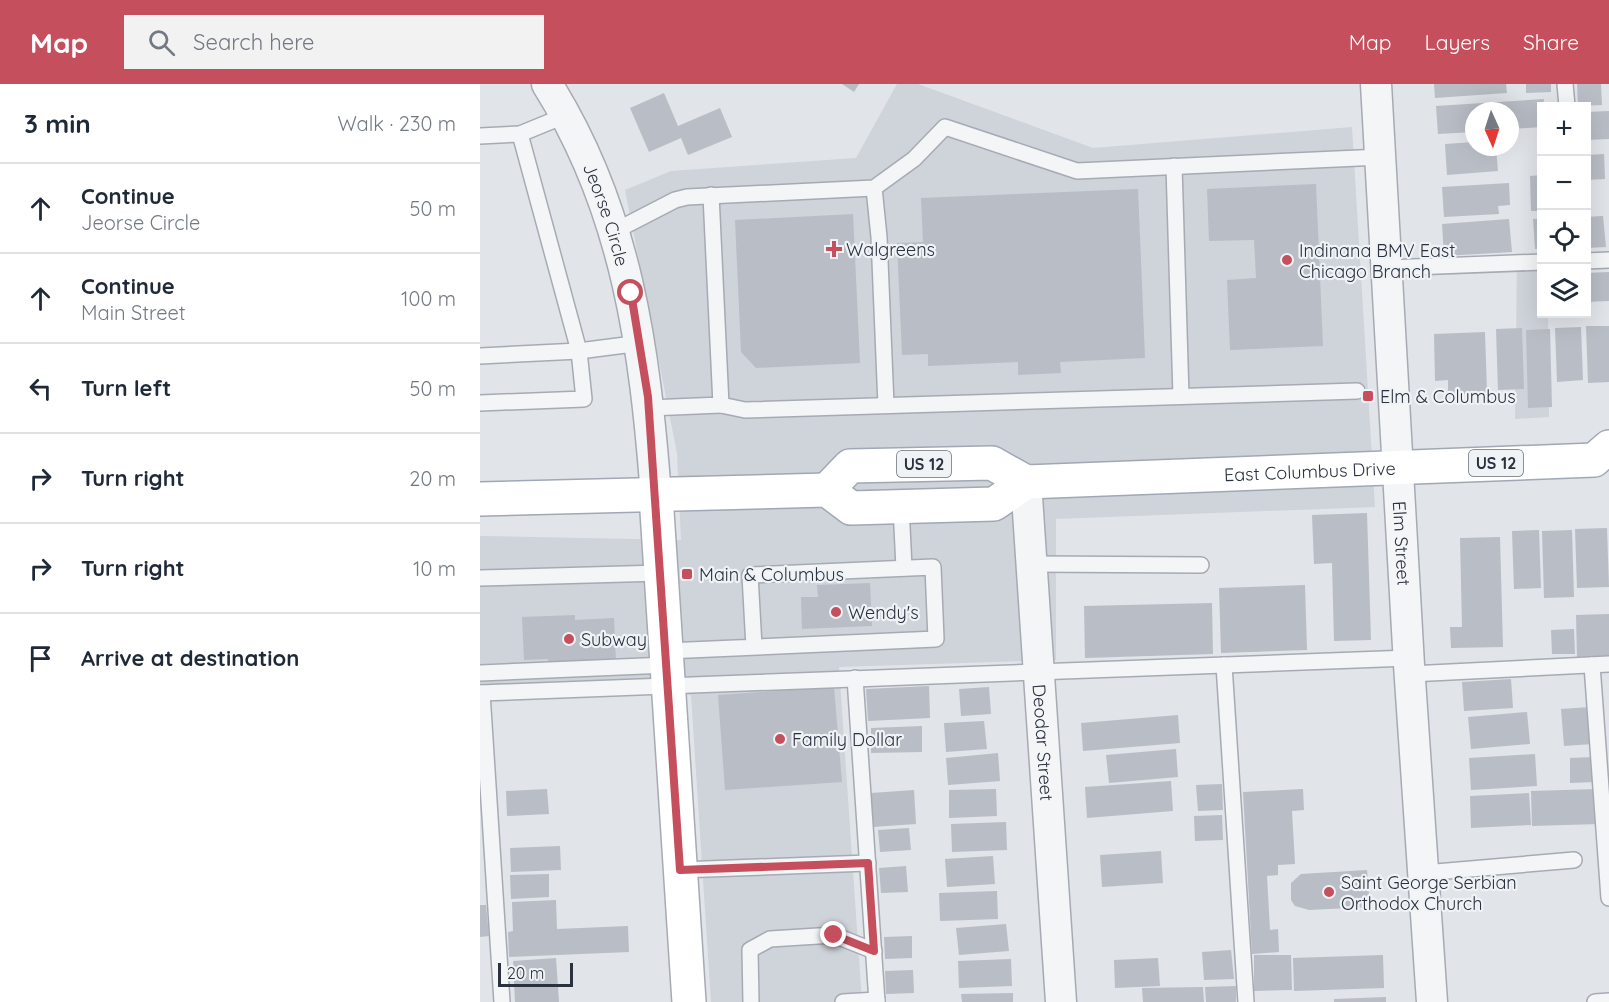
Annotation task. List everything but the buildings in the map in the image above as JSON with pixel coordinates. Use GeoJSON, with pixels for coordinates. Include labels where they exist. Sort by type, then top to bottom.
{"type":"FeatureCollection","features":[{"type":"Feature","properties":{"kind":"main road","name":"East Columbus Drive"},"geometry":{"type":"LineString","coordinates":[[1026,482],[1398,466],[1604,460]]}},
{"type":"Feature","properties":{"kind":"main road","name":"US 12"},"geometry":{"type":"LineString","coordinates":[[826,490],[849,466],[992,463],[1026,482]]}},
{"type":"Feature","properties":{"kind":"main road"},"geometry":{"type":"LineString","coordinates":[[480,499],[826,490],[851,508],[901,507],[994,504],[1026,482]]}},
{"type":"Feature","properties":{"kind":"main road"},"geometry":{"type":"LineString","coordinates":[[656,496],[689,1002]]}},
{"type":"Feature","properties":{"kind":"street","name":"Jeorse Circle"},"geometry":{"type":"LineString","coordinates":[[547,84],[600,193],[614,232],[631,293],[641,343],[656,496]]}},
{"type":"Feature","properties":{"kind":"street","name":"Elm Street"},"geometry":{"type":"LineString","coordinates":[[1376,84],[1432,1002]]}},
{"type":"Feature","properties":{"kind":"street","name":"Deodar Street"},"geometry":{"type":"LineString","coordinates":[[1026,482],[1060,1002]]}},
{"type":"Feature","properties":{"kind":"lane"},"geometry":{"type":"LineString","coordinates":[[1565,84],[1567,102]]}},
{"type":"Feature","properties":{"kind":"lane"},"geometry":{"type":"LineString","coordinates":[[480,136],[520,134],[564,116]]}},
{"type":"Feature","properties":{"kind":"lane"},"geometry":{"type":"LineString","coordinates":[[614,232],[675,200],[711,195],[874,188],[914,159],[945,127],[1077,171],[1380,157]]}},
{"type":"Feature","properties":{"kind":"lane"},"geometry":{"type":"LineString","coordinates":[[480,403],[584,399],[579,351],[520,134]]}},
{"type":"Feature","properties":{"kind":"lane"},"geometry":{"type":"LineString","coordinates":[[1174,166],[1181,396]]}},
{"type":"Feature","properties":{"kind":"lane"},"geometry":{"type":"LineString","coordinates":[[874,188],[879,237],[886,405]]}},
{"type":"Feature","properties":{"kind":"lane"},"geometry":{"type":"LineString","coordinates":[[711,195],[721,405]]}},
{"type":"Feature","properties":{"kind":"lane"},"geometry":{"type":"LineString","coordinates":[[1591,261],[1609,260]]}},
{"type":"Feature","properties":{"kind":"lane"},"geometry":{"type":"LineString","coordinates":[[1387,268],[1537,262]]}},
{"type":"Feature","properties":{"kind":"lane"},"geometry":{"type":"LineString","coordinates":[[480,356],[579,351],[641,343]]}},
{"type":"Feature","properties":{"kind":"lane"},"geometry":{"type":"LineString","coordinates":[[649,408],[721,405],[745,410],[1357,391]]}},
{"type":"Feature","properties":{"kind":"lane"},"geometry":{"type":"LineString","coordinates":[[901,507],[904,568]]}},
{"type":"Feature","properties":{"kind":"lane"},"geometry":{"type":"LineString","coordinates":[[1032,564],[1201,565]]}},
{"type":"Feature","properties":{"kind":"lane"},"geometry":{"type":"LineString","coordinates":[[502,1002],[481,693],[667,667],[754,647],[936,639],[933,567],[750,575],[754,647]]}},
{"type":"Feature","properties":{"kind":"lane"},"geometry":{"type":"LineString","coordinates":[[480,578],[661,573]]}},
{"type":"Feature","properties":{"kind":"lane"},"geometry":{"type":"LineString","coordinates":[[480,673],[667,667],[855,678],[1224,665],[1609,664]]}},
{"type":"Feature","properties":{"kind":"lane"},"geometry":{"type":"LineString","coordinates":[[1224,665],[1246,1002]]}},
{"type":"Feature","properties":{"kind":"lane"},"geometry":{"type":"LineString","coordinates":[[1592,665],[1609,898]]}},
{"type":"Feature","properties":{"kind":"lane"},"geometry":{"type":"LineString","coordinates":[[843,1002],[877,1001],[855,678]]}},
{"type":"Feature","properties":{"kind":"lane"},"geometry":{"type":"LineString","coordinates":[[1424,873],[1574,860]]}},
{"type":"Feature","properties":{"kind":"lane"},"geometry":{"type":"LineString","coordinates":[[680,870],[868,863]]}},
{"type":"Feature","properties":{"kind":"lane"},"geometry":{"type":"LineString","coordinates":[[751,1002],[750,950],[770,939],[834,935],[874,951]]}},
{"type":"Feature","properties":{"kind":"lane"},"geometry":{"type":"LineString","coordinates":[[1595,1002],[1609,1001]]}},
{"type":"Feature","properties":{"kind":"shaded area"},"geometry":{"type":"Polygon","coordinates":[[[897,84],[918,84],[1093,148],[1352,127],[1375,507],[1056,519],[1056,660],[839,667],[862,1002],[711,1002],[691,695],[480,695],[480,536],[681,540],[677,453],[625,190],[671,171],[856,158],[897,84]]]}},
{"type":"Feature","properties":{"kind":"shaded area"},"geometry":{"type":"Polygon","coordinates":[[[1537,262],[1537,318],[1548,318],[1549,417],[1515,419],[1517,263],[1537,262]]]}},
{"type":"Feature","properties":{"kind":"place","name":"Walgreens"},"geometry":{"type":"Point","coordinates":[834,249]}},
{"type":"Feature","properties":{"kind":"place","name":"Indinana BMV East Chicago Branch"},"geometry":{"type":"Point","coordinates":[1287,260]}},
{"type":"Feature","properties":{"kind":"place","name":"Elm & Columbus"},"geometry":{"type":"Point","coordinates":[1368,396]}},
{"type":"Feature","properties":{"kind":"place","name":"Main & Columbus"},"geometry":{"type":"Point","coordinates":[687,574]}},
{"type":"Feature","properties":{"kind":"place","name":"Wendy's"},"geometry":{"type":"Point","coordinates":[836,612]}},
{"type":"Feature","properties":{"kind":"place","name":"Subway"},"geometry":{"type":"Point","coordinates":[569,639]}},
{"type":"Feature","properties":{"kind":"place","name":"Family Dollar"},"geometry":{"type":"Point","coordinates":[780,739]}},
{"type":"Feature","properties":{"kind":"place","name":"Saint George Serbian Orthodox Church"},"geometry":{"type":"Point","coordinates":[1329,892]}},
{"type":"Feature","properties":{"kind":"route"},"geometry":{"type":"LineString","coordinates":[[631,293],[640,335],[648,397],[680,870],[868,863],[874,951],[834,935]]}}]}
